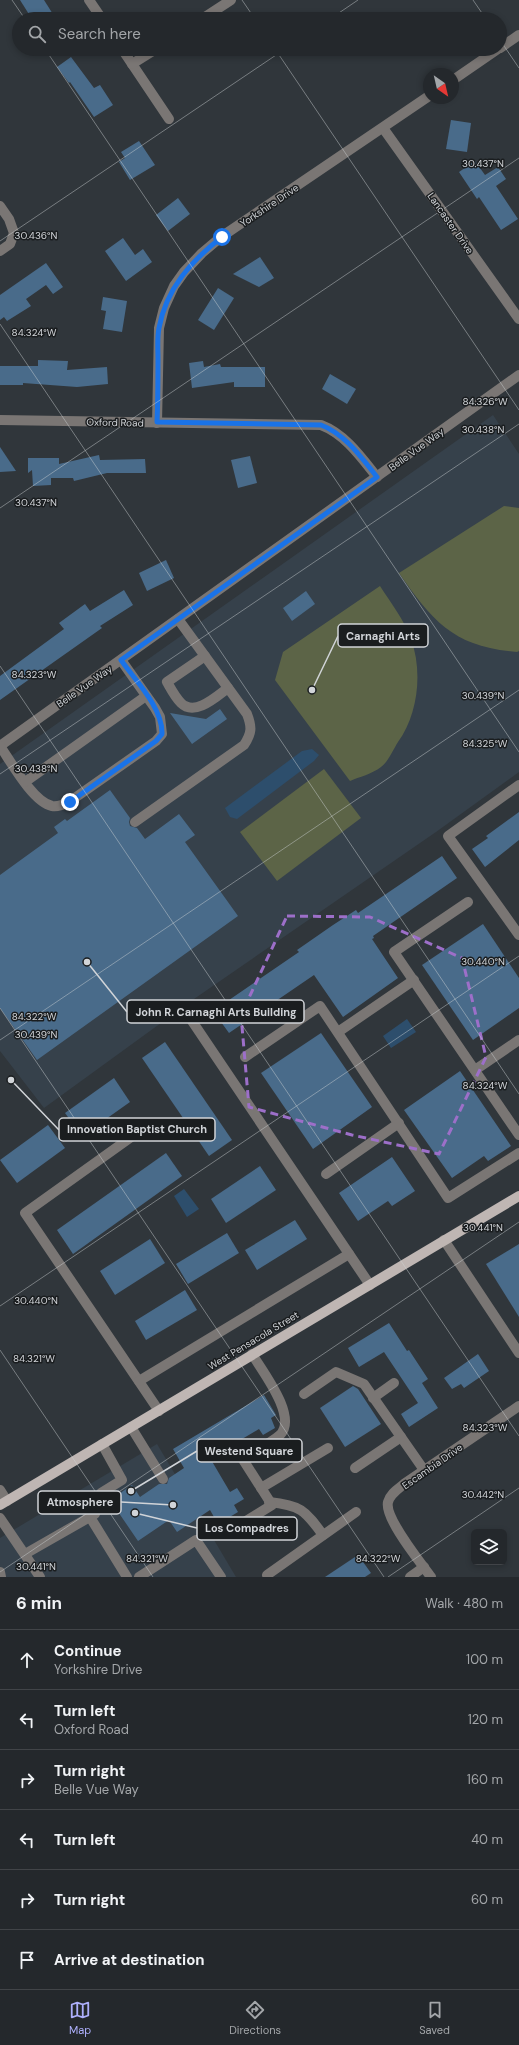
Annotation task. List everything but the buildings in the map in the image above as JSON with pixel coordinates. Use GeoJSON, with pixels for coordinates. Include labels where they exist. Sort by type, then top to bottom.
{"type":"FeatureCollection","features":[{"type":"Feature","properties":{"kind":"main road","name":"West Pensacola Street"},"geometry":{"type":"LineString","coordinates":[[3,1503],[519,1196]]}},
{"type":"Feature","properties":{"kind":"street"},"geometry":{"type":"LineString","coordinates":[[89,0],[97,12]]}},
{"type":"Feature","properties":{"kind":"street"},"geometry":{"type":"LineString","coordinates":[[213,12],[231,0]]}},
{"type":"Feature","properties":{"kind":"street"},"geometry":{"type":"LineString","coordinates":[[507,43],[519,35]]}},
{"type":"Feature","properties":{"kind":"street"},"geometry":{"type":"LineString","coordinates":[[127,56],[169,119]]}},
{"type":"Feature","properties":{"kind":"street"},"geometry":{"type":"LineString","coordinates":[[132,64],[145,56]]}},
{"type":"Feature","properties":{"kind":"street"},"geometry":{"type":"LineString","coordinates":[[459,76],[488,56]]}},
{"type":"Feature","properties":{"kind":"street","name":"Yorkshire Drive"},"geometry":{"type":"LineString","coordinates":[[157,422],[159,328],[169,297],[184,272],[202,253],[222,237],[423,100]]}},
{"type":"Feature","properties":{"kind":"street","name":"Lancaster Drive"},"geometry":{"type":"LineString","coordinates":[[383,128],[519,319]]}},
{"type":"Feature","properties":{"kind":"street"},"geometry":{"type":"LineString","coordinates":[[0,206],[9,219],[14,233],[10,244],[0,251]]}},
{"type":"Feature","properties":{"kind":"street","name":"Belle Vue Way"},"geometry":{"type":"LineString","coordinates":[[0,746],[519,375]]}},
{"type":"Feature","properties":{"kind":"street","name":"Oxford Road"},"geometry":{"type":"LineString","coordinates":[[0,420],[321,425],[330,428],[346,441],[377,477]]}},
{"type":"Feature","properties":{"kind":"street"},"geometry":{"type":"LineString","coordinates":[[135,822],[244,745],[250,736],[251,727],[247,714],[178,619]]}},
{"type":"Feature","properties":{"kind":"street"},"geometry":{"type":"LineString","coordinates":[[205,656],[167,682],[181,704],[190,708],[202,706],[228,688]]}},
{"type":"Feature","properties":{"kind":"street"},"geometry":{"type":"LineString","coordinates":[[0,746],[36,798],[50,806],[59,806],[70,802],[156,741],[162,734],[160,717],[121,660]]}},
{"type":"Feature","properties":{"kind":"street"},"geometry":{"type":"LineString","coordinates":[[25,782],[146,696]]}},
{"type":"Feature","properties":{"kind":"street"},"geometry":{"type":"LineString","coordinates":[[519,786],[448,836],[519,935]]}},
{"type":"Feature","properties":{"kind":"street"},"geometry":{"type":"LineString","coordinates":[[468,902],[394,952],[519,1135]]}},
{"type":"Feature","properties":{"kind":"street"},"geometry":{"type":"LineString","coordinates":[[338,1032],[414,980]]}},
{"type":"Feature","properties":{"kind":"street"},"geometry":{"type":"LineString","coordinates":[[245,1057],[320,1006],[448,1198],[519,1153]]}},
{"type":"Feature","properties":{"kind":"street"},"geometry":{"type":"LineString","coordinates":[[192,1021],[370,1285]]}},
{"type":"Feature","properties":{"kind":"street"},"geometry":{"type":"LineString","coordinates":[[475,1070],[519,1040]]}},
{"type":"Feature","properties":{"kind":"street"},"geometry":{"type":"LineString","coordinates":[[326,1174],[399,1124]]}},
{"type":"Feature","properties":{"kind":"street"},"geometry":{"type":"LineString","coordinates":[[148,1125],[25,1213],[158,1411]]}},
{"type":"Feature","properties":{"kind":"street"},"geometry":{"type":"LineString","coordinates":[[444,1240],[519,1353]]}},
{"type":"Feature","properties":{"kind":"street"},"geometry":{"type":"LineString","coordinates":[[139,1381],[349,1254]]}},
{"type":"Feature","properties":{"kind":"street"},"geometry":{"type":"LineString","coordinates":[[225,1534],[272,1505],[242,1458],[279,1435],[286,1424],[284,1408],[252,1354]]}},
{"type":"Feature","properties":{"kind":"street"},"geometry":{"type":"LineString","coordinates":[[304,1394],[336,1372],[364,1384],[424,1470]]}},
{"type":"Feature","properties":{"kind":"street"},"geometry":{"type":"LineString","coordinates":[[373,1398],[394,1383]]}},
{"type":"Feature","properties":{"kind":"street","name":"Escambia Drive"},"geometry":{"type":"LineString","coordinates":[[424,1567],[394,1524],[388,1508],[388,1501],[393,1493],[404,1484],[519,1406]]}},
{"type":"Feature","properties":{"kind":"street"},"geometry":{"type":"LineString","coordinates":[[131,1427],[163,1479]]}},
{"type":"Feature","properties":{"kind":"street"},"geometry":{"type":"LineString","coordinates":[[355,1468],[401,1437]]}},
{"type":"Feature","properties":{"kind":"street"},"geometry":{"type":"LineString","coordinates":[[25,1554],[95,1514],[101,1493],[122,1480],[102,1444]]}},
{"type":"Feature","properties":{"kind":"street"},"geometry":{"type":"LineString","coordinates":[[261,1488],[328,1448]]}},
{"type":"Feature","properties":{"kind":"street"},"geometry":{"type":"LineString","coordinates":[[0,1490],[3,1503]]}},
{"type":"Feature","properties":{"kind":"street"},"geometry":{"type":"LineString","coordinates":[[269,1502],[290,1504],[302,1510],[310,1517],[323,1535]]}},
{"type":"Feature","properties":{"kind":"street"},"geometry":{"type":"LineString","coordinates":[[267,1575],[356,1512]]}},
{"type":"Feature","properties":{"kind":"street"},"geometry":{"type":"LineString","coordinates":[[90,1517],[127,1577]]}},
{"type":"Feature","properties":{"kind":"street"},"geometry":{"type":"LineString","coordinates":[[0,1518],[40,1577]]}},
{"type":"Feature","properties":{"kind":"street"},"geometry":{"type":"LineString","coordinates":[[139,1577],[196,1540],[221,1577]]}},
{"type":"Feature","properties":{"kind":"street"},"geometry":{"type":"LineString","coordinates":[[410,1577],[424,1567],[431,1577]]}},
{"type":"Feature","properties":{"kind":"street"},"geometry":{"type":"LineString","coordinates":[[0,1572],[1,1577]]}},
{"type":"Feature","properties":{"kind":"highlighted area"},"geometry":{"type":"Polygon","coordinates":[[[287,916],[370,917],[462,958],[486,1057],[439,1154],[352,1135],[249,1107],[241,1015],[287,916]]]}},
{"type":"Feature","properties":{"kind":"shaded area"},"geometry":{"type":"Polygon","coordinates":[[[493,415],[519,454],[519,772],[436,832],[194,999],[44,1108],[0,1051],[0,764],[493,415]]]}},
{"type":"Feature","properties":{"kind":"shaded area"},"geometry":{"type":"Polygon","coordinates":[[[157,1444],[236,1577],[0,1577],[0,1538],[157,1444]]]}},
{"type":"Feature","properties":{"kind":"green space"},"geometry":{"type":"Polygon","coordinates":[[[504,506],[519,508],[519,651],[517,652],[495,649],[477,644],[461,638],[447,629],[423,605],[399,573],[504,506]]]}},
{"type":"Feature","properties":{"kind":"green space"},"geometry":{"type":"Polygon","coordinates":[[[380,586],[401,618],[411,639],[415,652],[417,679],[414,706],[405,731],[386,762],[374,772],[350,781],[275,680],[283,652],[380,586]]]}},
{"type":"Feature","properties":{"kind":"green space"},"geometry":{"type":"Polygon","coordinates":[[[324,769],[361,818],[277,881],[240,832],[324,769]]]}},
{"type":"Feature","properties":{"kind":"water"},"geometry":{"type":"Polygon","coordinates":[[[312,749],[319,755],[314,761],[237,819],[230,817],[225,808],[302,751],[312,749]]]}},
{"type":"Feature","properties":{"kind":"water"},"geometry":{"type":"Polygon","coordinates":[[[407,1019],[416,1032],[391,1048],[383,1036],[407,1019]]]}},
{"type":"Feature","properties":{"kind":"water"},"geometry":{"type":"Polygon","coordinates":[[[184,1189],[199,1209],[187,1217],[174,1196],[184,1189]]]}},
{"type":"Feature","properties":{"kind":"place","name":"Carnaghi Arts"},"geometry":{"type":"Point","coordinates":[312,690]}},
{"type":"Feature","properties":{"kind":"place","name":"John R. Carnaghi Arts Building"},"geometry":{"type":"Point","coordinates":[87,962]}},
{"type":"Feature","properties":{"kind":"place","name":"Innovation Baptist Church"},"geometry":{"type":"Point","coordinates":[11,1080]}},
{"type":"Feature","properties":{"kind":"place","name":"Westend Square"},"geometry":{"type":"Point","coordinates":[131,1491]}},
{"type":"Feature","properties":{"kind":"place","name":"Atmosphere"},"geometry":{"type":"Point","coordinates":[173,1505]}},
{"type":"Feature","properties":{"kind":"place","name":"Los Compadres"},"geometry":{"type":"Point","coordinates":[135,1513]}},
{"type":"Feature","properties":{"kind":"route"},"geometry":{"type":"LineString","coordinates":[[70,802],[156,741],[162,734],[160,717],[121,660],[377,477],[364,460],[346,441],[330,428],[321,425],[305,423],[157,422],[159,328],[164,308],[174,286],[184,272],[193,261],[222,237]]}}]}
